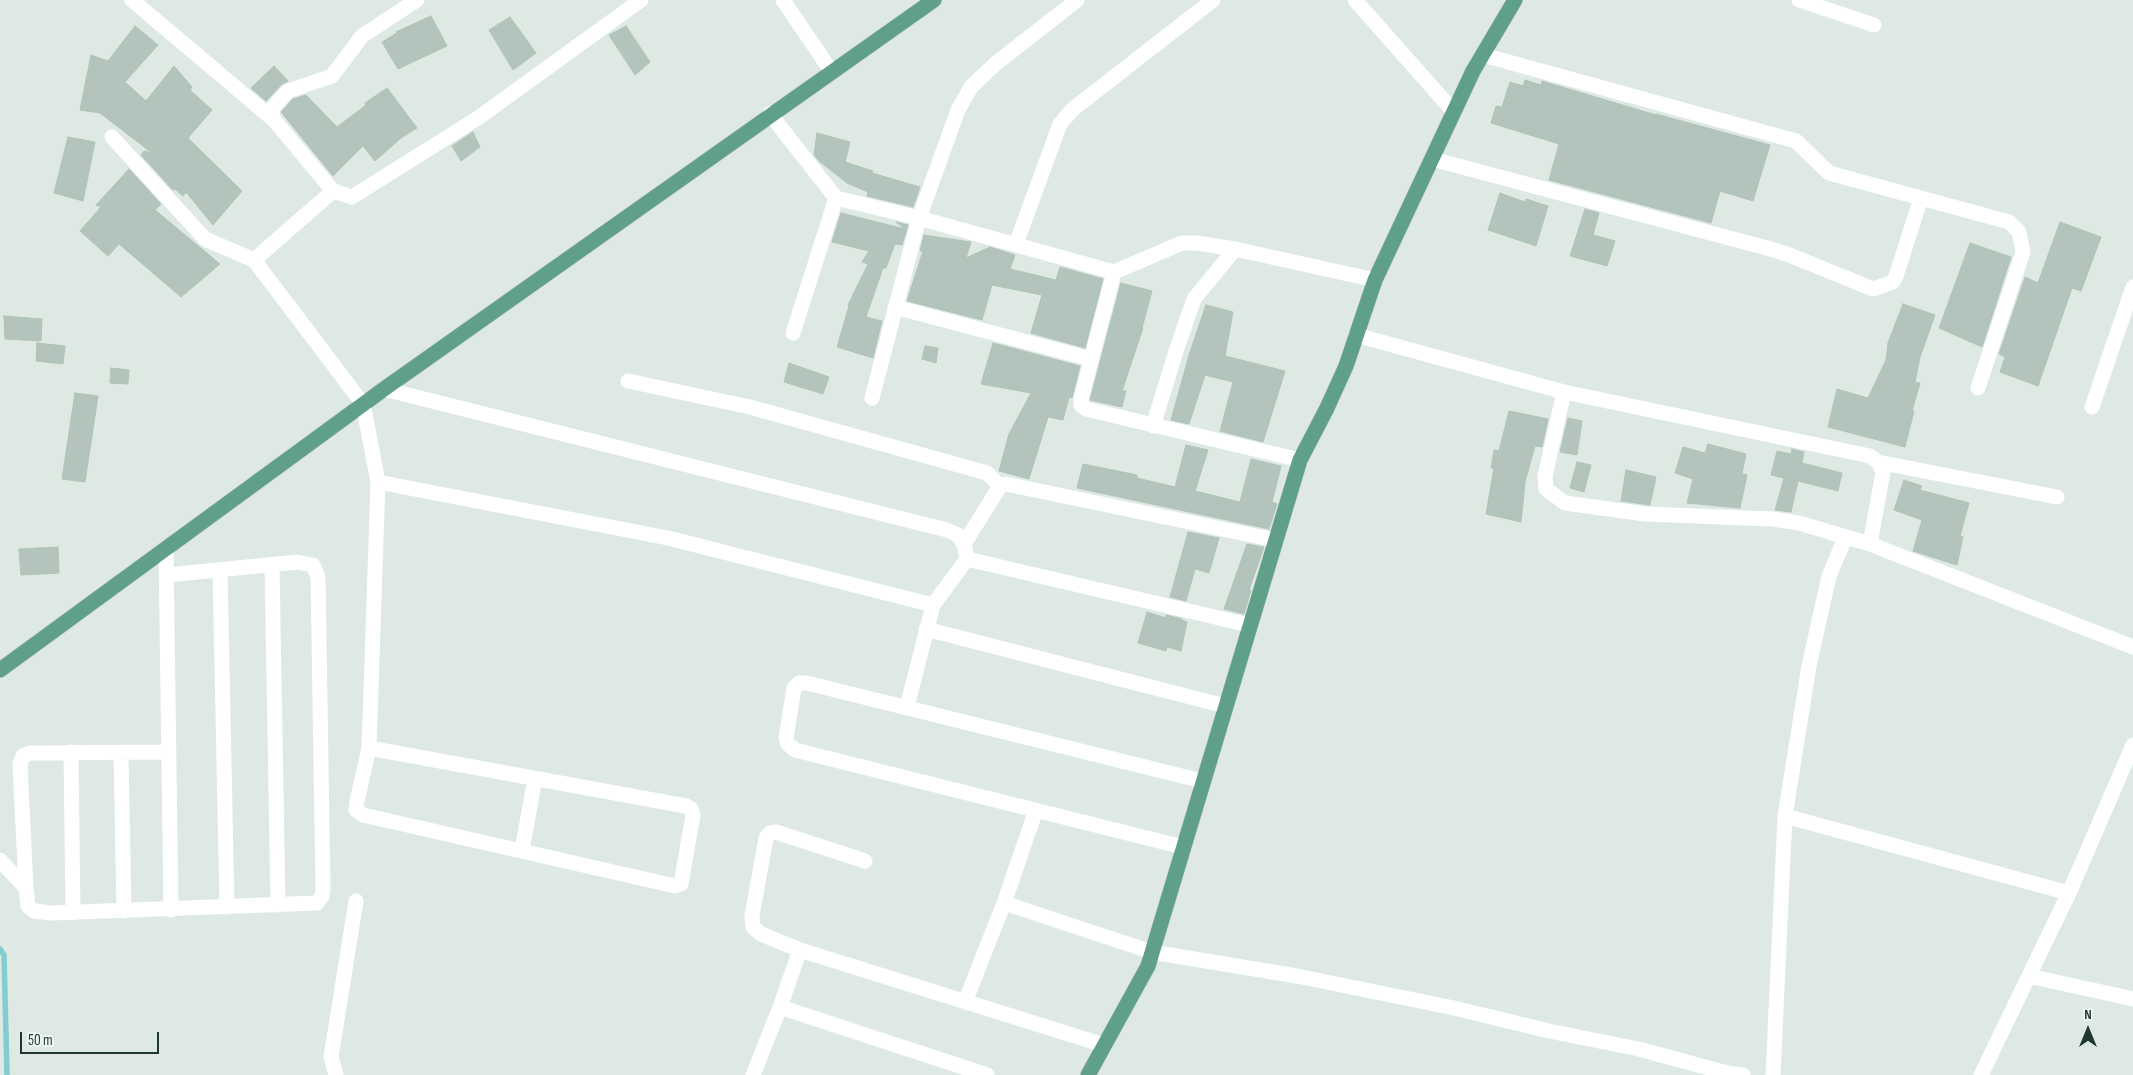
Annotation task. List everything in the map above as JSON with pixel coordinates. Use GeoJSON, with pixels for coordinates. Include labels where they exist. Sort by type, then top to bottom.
{"type":"FeatureCollection","features":[{"type":"Feature","properties":{"kind":"main road"},"geometry":{"type":"LineString","coordinates":[[0,670],[166,551],[363,404],[770,114],[934,0]]}},
{"type":"Feature","properties":{"kind":"main road"},"geometry":{"type":"LineString","coordinates":[[1088,1075],[1148,966],[1202,781],[1300,460],[1346,366],[1375,280],[1454,112],[1483,55],[1515,0]]}},
{"type":"Feature","properties":{"kind":"street"},"geometry":{"type":"LineString","coordinates":[[132,0],[274,120],[333,191],[352,197],[478,118],[641,0]]}},
{"type":"Feature","properties":{"kind":"street"},"geometry":{"type":"LineString","coordinates":[[274,120],[271,110],[288,91],[332,76],[362,36],[417,0]]}},
{"type":"Feature","properties":{"kind":"street"},"geometry":{"type":"LineString","coordinates":[[783,0],[831,71]]}},
{"type":"Feature","properties":{"kind":"street"},"geometry":{"type":"LineString","coordinates":[[795,18],[798,0]]}},
{"type":"Feature","properties":{"kind":"street"},"geometry":{"type":"LineString","coordinates":[[872,398],[918,218],[958,110],[970,87],[994,65],[1077,0]]}},
{"type":"Feature","properties":{"kind":"street"},"geometry":{"type":"LineString","coordinates":[[1016,244],[1060,124],[1073,109],[1213,0]]}},
{"type":"Feature","properties":{"kind":"street"},"geometry":{"type":"LineString","coordinates":[[1355,0],[1454,112]]}},
{"type":"Feature","properties":{"kind":"street"},"geometry":{"type":"LineString","coordinates":[[1799,0],[1874,25]]}},
{"type":"Feature","properties":{"kind":"street"},"geometry":{"type":"LineString","coordinates":[[1483,55],[1796,141],[1829,173],[2009,222],[2019,232],[2023,252],[1978,388]]}},
{"type":"Feature","properties":{"kind":"street"},"geometry":{"type":"LineString","coordinates":[[770,114],[836,198],[1016,244],[1114,272],[1182,243],[1197,243],[1235,249],[1375,280]]}},
{"type":"Feature","properties":{"kind":"street"},"geometry":{"type":"LineString","coordinates":[[112,138],[205,239],[254,260],[363,404],[378,482],[369,748],[356,810],[363,815],[676,886],[681,884],[684,877],[693,815],[691,809],[686,806],[369,748]]}},
{"type":"Feature","properties":{"kind":"street"},"geometry":{"type":"LineString","coordinates":[[1432,159],[1787,254],[1873,289],[1893,282],[1921,198]]}},
{"type":"Feature","properties":{"kind":"street"},"geometry":{"type":"LineString","coordinates":[[254,260],[333,191]]}},
{"type":"Feature","properties":{"kind":"street"},"geometry":{"type":"LineString","coordinates":[[793,333],[836,198]]}},
{"type":"Feature","properties":{"kind":"street"},"geometry":{"type":"LineString","coordinates":[[1153,426],[1194,299],[1235,249]]}},
{"type":"Feature","properties":{"kind":"street"},"geometry":{"type":"LineString","coordinates":[[1114,272],[1081,405],[1086,409],[1153,426],[1300,460]]}},
{"type":"Feature","properties":{"kind":"street"},"geometry":{"type":"LineString","coordinates":[[2092,407],[2133,287]]}},
{"type":"Feature","properties":{"kind":"street"},"geometry":{"type":"LineString","coordinates":[[896,307],[1092,360]]}},
{"type":"Feature","properties":{"kind":"street"},"geometry":{"type":"LineString","coordinates":[[1356,335],[1564,392],[1870,456],[1878,462],[2057,497]]}},
{"type":"Feature","properties":{"kind":"street"},"geometry":{"type":"LineString","coordinates":[[628,381],[750,407],[987,473],[1000,486]]}},
{"type":"Feature","properties":{"kind":"street"},"geometry":{"type":"LineString","coordinates":[[384,389],[947,530],[958,535],[964,544],[967,559],[933,606],[907,707]]}},
{"type":"Feature","properties":{"kind":"street"},"geometry":{"type":"LineString","coordinates":[[1564,392],[1545,476],[1546,489],[1565,503],[1645,514],[1772,519],[1799,523],[1870,544],[2133,647]]}},
{"type":"Feature","properties":{"kind":"street"},"geometry":{"type":"LineString","coordinates":[[1870,544],[1883,472],[1878,462]]}},
{"type":"Feature","properties":{"kind":"street"},"geometry":{"type":"LineString","coordinates":[[378,482],[668,538],[933,606]]}},
{"type":"Feature","properties":{"kind":"street"},"geometry":{"type":"LineString","coordinates":[[964,544],[1000,486],[1006,484],[1275,540]]}},
{"type":"Feature","properties":{"kind":"street"},"geometry":{"type":"LineString","coordinates":[[1773,1075],[1785,816],[1809,666],[1829,576],[1845,538]]}},
{"type":"Feature","properties":{"kind":"street"},"geometry":{"type":"LineString","coordinates":[[166,551],[171,910]]}},
{"type":"Feature","properties":{"kind":"street"},"geometry":{"type":"LineString","coordinates":[[967,559],[1249,625]]}},
{"type":"Feature","properties":{"kind":"street"},"geometry":{"type":"LineString","coordinates":[[167,575],[297,562],[313,565],[318,577],[319,626],[322,896],[317,903],[73,913],[42,913],[34,911],[28,906],[20,764],[23,756],[30,753],[169,752]]}},
{"type":"Feature","properties":{"kind":"street"},"geometry":{"type":"LineString","coordinates":[[272,565],[278,905]]}},
{"type":"Feature","properties":{"kind":"street"},"geometry":{"type":"LineString","coordinates":[[220,570],[227,907]]}},
{"type":"Feature","properties":{"kind":"street"},"geometry":{"type":"LineString","coordinates":[[926,629],[1225,706]]}},
{"type":"Feature","properties":{"kind":"street"},"geometry":{"type":"LineString","coordinates":[[1183,847],[795,750],[788,744],[786,738],[794,688],[799,683],[907,707],[1202,781]]}},
{"type":"Feature","properties":{"kind":"street"},"geometry":{"type":"LineString","coordinates":[[1981,1075],[2069,893],[2133,745]]}},
{"type":"Feature","properties":{"kind":"street"},"geometry":{"type":"LineString","coordinates":[[71,752],[73,913]]}},
{"type":"Feature","properties":{"kind":"street"},"geometry":{"type":"LineString","coordinates":[[120,752],[124,911]]}},
{"type":"Feature","properties":{"kind":"street"},"geometry":{"type":"LineString","coordinates":[[522,850],[535,779]]}},
{"type":"Feature","properties":{"kind":"street"},"geometry":{"type":"LineString","coordinates":[[965,1002],[1004,903],[1036,810]]}},
{"type":"Feature","properties":{"kind":"street"},"geometry":{"type":"LineString","coordinates":[[1785,816],[2069,893]]}},
{"type":"Feature","properties":{"kind":"street"},"geometry":{"type":"LineString","coordinates":[[864,861],[776,832],[770,833],[766,838],[752,916],[753,927],[761,934],[800,950],[1104,1045]]}},
{"type":"Feature","properties":{"kind":"street"},"geometry":{"type":"LineString","coordinates":[[0,860],[26,888]]}},
{"type":"Feature","properties":{"kind":"street"},"geometry":{"type":"LineString","coordinates":[[336,1075],[331,1057],[356,901]]}},
{"type":"Feature","properties":{"kind":"street"},"geometry":{"type":"LineString","coordinates":[[1004,903],[1152,952],[1297,976],[1454,1008],[1549,1031],[1640,1049],[1727,1073],[1744,1075]]}},
{"type":"Feature","properties":{"kind":"street"},"geometry":{"type":"LineString","coordinates":[[754,1075],[800,950]]}},
{"type":"Feature","properties":{"kind":"street"},"geometry":{"type":"LineString","coordinates":[[2029,976],[2133,999]]}},
{"type":"Feature","properties":{"kind":"street"},"geometry":{"type":"LineString","coordinates":[[780,1007],[987,1075]]}},
{"type":"Feature","properties":{"kind":"building"},"geometry":{"type":"Polygon","coordinates":[[[431,16],[447,46],[398,69],[382,42],[396,32],[431,16]]]}},
{"type":"Feature","properties":{"kind":"building"},"geometry":{"type":"Polygon","coordinates":[[[510,17],[536,53],[513,70],[489,30],[510,17]]]}},
{"type":"Feature","properties":{"kind":"building"},"geometry":{"type":"Polygon","coordinates":[[[135,26],[158,45],[125,82],[146,101],[174,66],[192,87],[190,90],[212,110],[188,138],[242,191],[213,225],[186,192],[183,196],[175,189],[173,190],[141,155],[144,151],[152,153],[100,113],[80,110],[91,55],[108,61],[135,26]]]}},
{"type":"Feature","properties":{"kind":"building"},"geometry":{"type":"Polygon","coordinates":[[[626,26],[650,62],[635,75],[609,35],[626,26]]]}},
{"type":"Feature","properties":{"kind":"building"},"geometry":{"type":"Polygon","coordinates":[[[274,66],[288,81],[281,85],[266,101],[251,88],[274,66]]]}},
{"type":"Feature","properties":{"kind":"building"},"geometry":{"type":"Polygon","coordinates":[[[1525,80],[1541,85],[1542,81],[1656,115],[1770,145],[1753,201],[1720,191],[1711,223],[1549,180],[1559,144],[1491,123],[1496,106],[1502,107],[1510,82],[1523,86],[1525,80]]]}},
{"type":"Feature","properties":{"kind":"building"},"geometry":{"type":"Polygon","coordinates":[[[387,88],[417,128],[401,138],[375,161],[363,146],[333,176],[281,112],[293,99],[306,95],[337,127],[366,105],[365,103],[387,88]]]}},
{"type":"Feature","properties":{"kind":"building"},"geometry":{"type":"Polygon","coordinates":[[[473,132],[480,147],[461,161],[452,146],[473,132]]]}},
{"type":"Feature","properties":{"kind":"building"},"geometry":{"type":"Polygon","coordinates":[[[817,133],[850,142],[845,162],[873,171],[872,173],[920,187],[913,207],[867,196],[868,192],[847,183],[814,155],[817,133]]]}},
{"type":"Feature","properties":{"kind":"building"},"geometry":{"type":"Polygon","coordinates":[[[68,137],[95,142],[83,201],[54,193],[68,137]]]}},
{"type":"Feature","properties":{"kind":"building"},"geometry":{"type":"Polygon","coordinates":[[[129,169],[161,204],[155,210],[220,264],[181,297],[119,244],[108,256],[80,231],[101,207],[96,205],[129,169]]]}},
{"type":"Feature","properties":{"kind":"building"},"geometry":{"type":"Polygon","coordinates":[[[1500,193],[1525,202],[1526,199],[1548,206],[1536,246],[1488,230],[1500,193]]]}},
{"type":"Feature","properties":{"kind":"building"},"geometry":{"type":"Polygon","coordinates":[[[1585,209],[1599,213],[1593,235],[1615,241],[1607,266],[1570,256],[1585,209]]]}},
{"type":"Feature","properties":{"kind":"building"},"geometry":{"type":"Polygon","coordinates":[[[841,213],[905,229],[896,222],[908,225],[902,245],[895,244],[886,268],[883,268],[866,317],[882,321],[873,358],[837,347],[848,305],[868,264],[862,262],[869,251],[832,242],[841,213]]]}},
{"type":"Feature","properties":{"kind":"building"},"geometry":{"type":"Polygon","coordinates":[[[2060,222],[2101,237],[2081,291],[2072,288],[2038,386],[2000,372],[2005,357],[1999,354],[2025,277],[2038,283],[2060,222]]]}},
{"type":"Feature","properties":{"kind":"building"},"geometry":{"type":"Polygon","coordinates":[[[924,235],[971,242],[966,258],[990,247],[1015,255],[1010,269],[1056,280],[1060,267],[1103,279],[1085,348],[1031,333],[1042,295],[992,285],[982,320],[907,301],[923,251],[920,251],[924,235]]]}},
{"type":"Feature","properties":{"kind":"building"},"geometry":{"type":"Polygon","coordinates":[[[1970,243],[2011,257],[1982,347],[1939,328],[1970,243]]]}},
{"type":"Feature","properties":{"kind":"building"},"geometry":{"type":"Polygon","coordinates":[[[1121,283],[1152,291],[1143,328],[1122,391],[1126,391],[1122,407],[1090,400],[1121,283]]]}},
{"type":"Feature","properties":{"kind":"building"},"geometry":{"type":"Polygon","coordinates":[[[1903,304],[1935,315],[1920,357],[1915,382],[1920,383],[1905,447],[1828,427],[1837,389],[1868,398],[1886,360],[1888,343],[1903,304]]]}},
{"type":"Feature","properties":{"kind":"building"},"geometry":{"type":"Polygon","coordinates":[[[1206,305],[1233,312],[1225,356],[1285,371],[1263,442],[1220,431],[1233,382],[1205,375],[1189,424],[1171,420],[1189,355],[1206,305]]]}},
{"type":"Feature","properties":{"kind":"building"},"geometry":{"type":"Polygon","coordinates":[[[4,316],[42,319],[41,341],[5,339],[4,316]]]}},
{"type":"Feature","properties":{"kind":"building"},"geometry":{"type":"Polygon","coordinates":[[[37,343],[65,346],[63,364],[36,361],[37,343]]]}},
{"type":"Feature","properties":{"kind":"building"},"geometry":{"type":"Polygon","coordinates":[[[993,343],[1080,366],[1072,398],[1069,397],[1063,420],[1048,417],[1029,479],[999,471],[1009,434],[1031,393],[981,384],[993,343]]]}},
{"type":"Feature","properties":{"kind":"building"},"geometry":{"type":"Polygon","coordinates":[[[925,346],[938,348],[936,363],[922,359],[925,346]]]}},
{"type":"Feature","properties":{"kind":"building"},"geometry":{"type":"Polygon","coordinates":[[[789,363],[829,377],[823,394],[784,382],[789,363]]]}},
{"type":"Feature","properties":{"kind":"building"},"geometry":{"type":"Polygon","coordinates":[[[111,368],[129,370],[128,384],[110,383],[111,368]]]}},
{"type":"Feature","properties":{"kind":"building"},"geometry":{"type":"Polygon","coordinates":[[[75,393],[98,396],[85,482],[62,479],[75,393]]]}},
{"type":"Feature","properties":{"kind":"building"},"geometry":{"type":"Polygon","coordinates":[[[1509,411],[1548,419],[1542,447],[1535,446],[1525,482],[1521,522],[1486,514],[1494,468],[1491,468],[1494,450],[1499,451],[1509,411]]]}},
{"type":"Feature","properties":{"kind":"building"},"geometry":{"type":"Polygon","coordinates":[[[1568,418],[1582,421],[1577,455],[1560,452],[1568,418]]]}},
{"type":"Feature","properties":{"kind":"building"},"geometry":{"type":"Polygon","coordinates":[[[1708,444],[1746,454],[1742,474],[1747,475],[1740,508],[1687,503],[1693,479],[1675,473],[1683,447],[1705,453],[1708,444]]]}},
{"type":"Feature","properties":{"kind":"building"},"geometry":{"type":"Polygon","coordinates":[[[1186,445],[1208,450],[1195,491],[1240,502],[1251,459],[1281,466],[1272,502],[1277,504],[1269,529],[1077,488],[1083,464],[1137,475],[1137,478],[1175,487],[1186,445]]]}},
{"type":"Feature","properties":{"kind":"building"},"geometry":{"type":"Polygon","coordinates":[[[1792,449],[1804,452],[1802,463],[1842,473],[1838,491],[1798,481],[1791,512],[1775,510],[1784,478],[1771,475],[1777,451],[1791,454],[1792,449]]]}},
{"type":"Feature","properties":{"kind":"building"},"geometry":{"type":"Polygon","coordinates":[[[1577,462],[1591,465],[1584,492],[1570,488],[1577,462]]]}},
{"type":"Feature","properties":{"kind":"building"},"geometry":{"type":"Polygon","coordinates":[[[1626,470],[1656,477],[1650,505],[1621,501],[1626,470]]]}},
{"type":"Feature","properties":{"kind":"building"},"geometry":{"type":"Polygon","coordinates":[[[1904,480],[1922,486],[1920,490],[1969,503],[1960,536],[1963,537],[1957,565],[1913,551],[1922,520],[1894,510],[1904,480]]]}},
{"type":"Feature","properties":{"kind":"building"},"geometry":{"type":"Polygon","coordinates":[[[1188,532],[1219,538],[1209,573],[1195,569],[1186,601],[1170,597],[1188,532]]]}},
{"type":"Feature","properties":{"kind":"building"},"geometry":{"type":"Polygon","coordinates":[[[1247,544],[1264,547],[1249,590],[1251,590],[1244,614],[1224,609],[1247,544]]]}},
{"type":"Feature","properties":{"kind":"building"},"geometry":{"type":"Polygon","coordinates":[[[58,547],[59,573],[21,575],[19,549],[58,547]]]}},
{"type":"Feature","properties":{"kind":"building"},"geometry":{"type":"Polygon","coordinates":[[[1147,612],[1166,618],[1166,615],[1182,619],[1187,622],[1181,651],[1167,647],[1166,651],[1138,643],[1147,612]]]}},
{"type":"Feature","properties":{"kind":"waterway"},"geometry":{"type":"LineString","coordinates":[[0,949],[4,955],[7,1075]]}}]}
